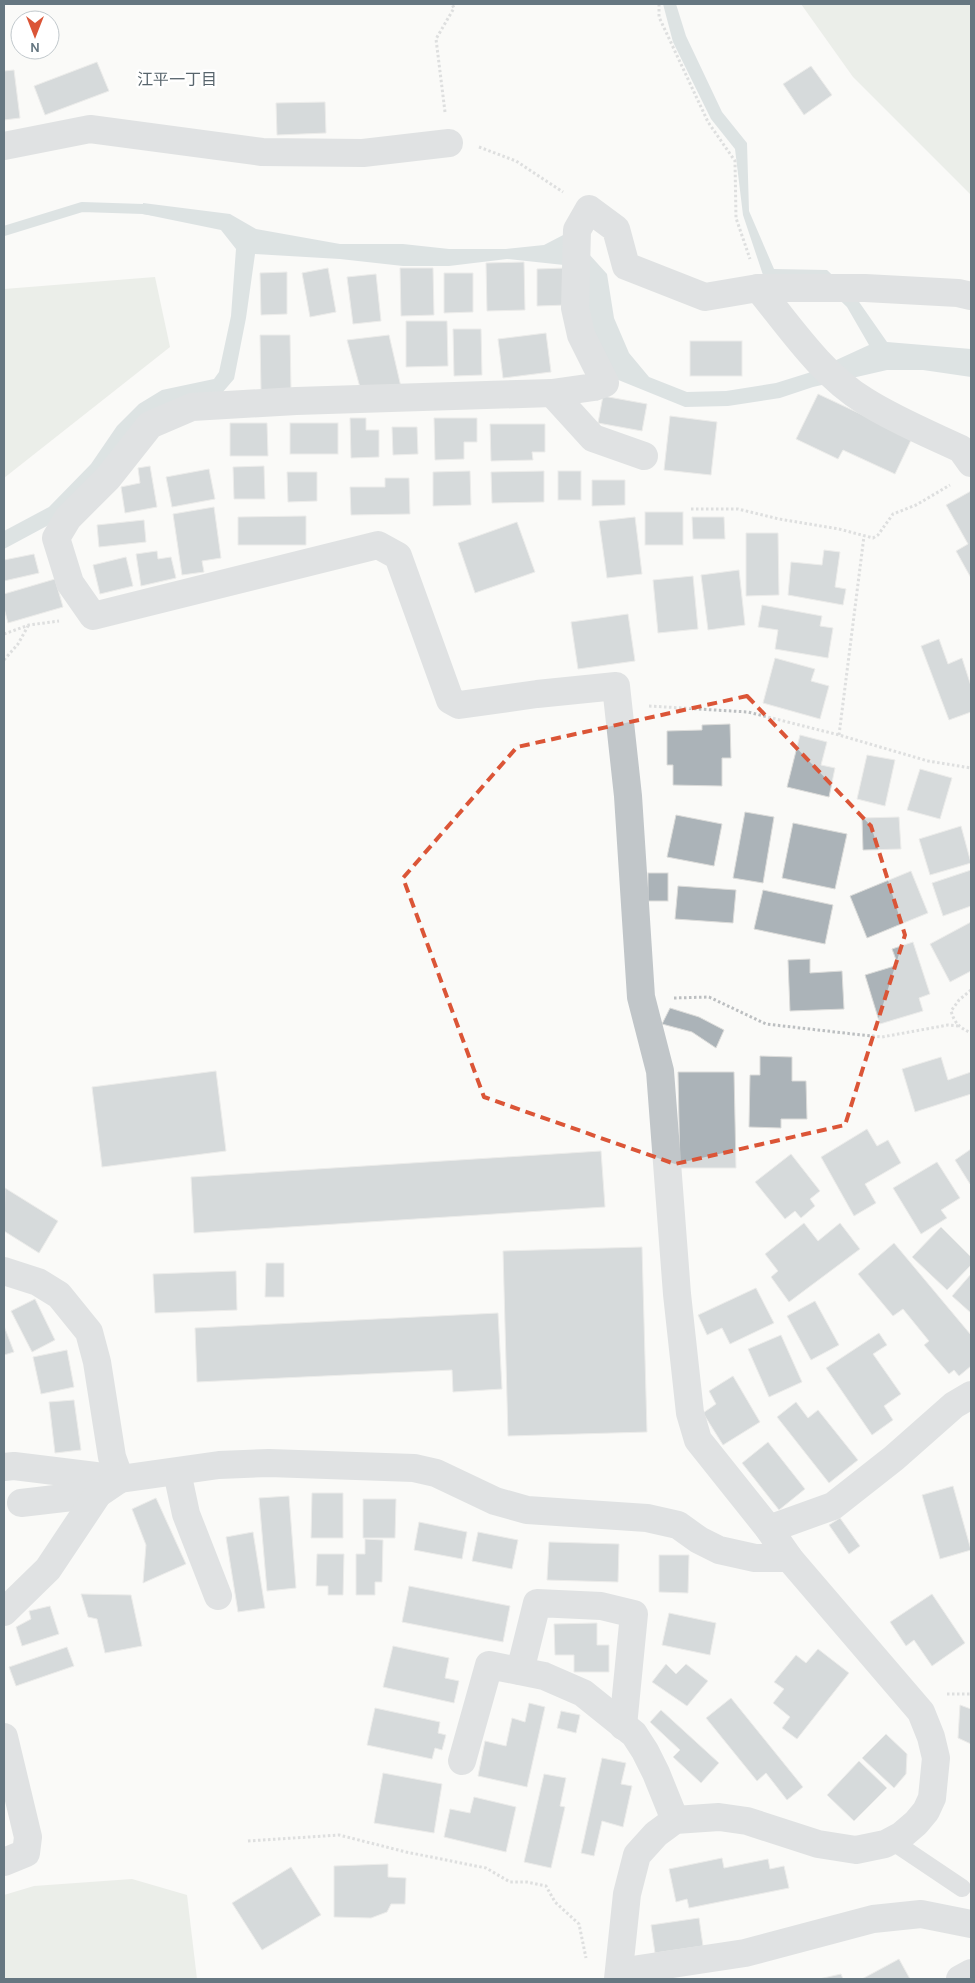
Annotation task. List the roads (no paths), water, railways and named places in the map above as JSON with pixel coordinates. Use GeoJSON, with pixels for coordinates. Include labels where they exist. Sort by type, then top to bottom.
{"type":"FeatureCollection","features":[{"type":"Feature","properties":{"kind":"street"},"geometry":{"type":"LineString","coordinates":[[4,146],[90,129],[262,152],[364,152],[449,143]]}},
{"type":"Feature","properties":{"kind":"street"},"geometry":{"type":"LineString","coordinates":[[971,296],[958,293],[865,288],[758,288],[705,297],[626,266],[616,229],[583,219],[575,308],[581,334],[605,383],[594,387],[552,394],[296,401],[192,407],[150,425],[108,478],[68,518],[56,538],[70,583],[93,616],[378,545],[398,556],[450,700],[459,705],[537,694],[616,686],[628,796],[641,997],[660,1070],[677,1294],[690,1413],[698,1440],[790,1558],[920,1712],[931,1737],[936,1758],[932,1798],[926,1811],[916,1823],[885,1844],[856,1850],[818,1844],[747,1821],[719,1817],[675,1820],[656,1834],[637,1855],[627,1894],[618,1976],[745,1953],[873,1919],[920,1914],[971,1924]]}},
{"type":"Feature","properties":{"kind":"street"},"geometry":{"type":"LineString","coordinates":[[758,288],[816,359],[842,384],[864,401],[961,449],[963,473]]}},
{"type":"Feature","properties":{"kind":"street"},"geometry":{"type":"LineString","coordinates":[[552,394],[593,438],[644,456]]}},
{"type":"Feature","properties":{"kind":"street"},"geometry":{"type":"LineString","coordinates":[[4,1270],[38,1282],[59,1296],[89,1332],[97,1362],[112,1457],[120,1479]]}},
{"type":"Feature","properties":{"kind":"street"},"geometry":{"type":"LineString","coordinates":[[769,1529],[832,1506],[894,1458],[954,1405],[971,1395]]}},
{"type":"Feature","properties":{"kind":"street"},"geometry":{"type":"LineString","coordinates":[[4,1467],[14,1466],[120,1479],[219,1465],[269,1463],[414,1468],[436,1474],[495,1502],[527,1510],[647,1518],[678,1525],[699,1540],[719,1550],[755,1558],[790,1558]]}},
{"type":"Feature","properties":{"kind":"street"},"geometry":{"type":"LineString","coordinates":[[177,1472],[186,1514],[218,1596]]}},
{"type":"Feature","properties":{"kind":"street"},"geometry":{"type":"LineString","coordinates":[[4,1612],[48,1569],[98,1494],[120,1479]]}},
{"type":"Feature","properties":{"kind":"street"},"geometry":{"type":"LineString","coordinates":[[21,1503],[98,1494]]}},
{"type":"Feature","properties":{"kind":"street"},"geometry":{"type":"LineString","coordinates":[[520,1672],[537,1603],[601,1606],[634,1614],[623,1726]]}},
{"type":"Feature","properties":{"kind":"street"},"geometry":{"type":"LineString","coordinates":[[462,1761],[489,1665],[544,1676],[583,1693],[634,1734],[645,1751],[675,1820]]}},
{"type":"Feature","properties":{"kind":"street"},"geometry":{"type":"LineString","coordinates":[[4,1737],[28,1837],[26,1853],[4,1862]]}},
{"type":"Feature","properties":{"kind":"street"},"geometry":{"type":"LineString","coordinates":[[960,1979],[971,1973]]}},
{"type":"Feature","properties":{"kind":"lane"},"geometry":{"type":"LineString","coordinates":[[892,1841],[962,1888]]}},
{"type":"Feature","properties":{"kind":"waterway"},"geometry":{"type":"LineString","coordinates":[[4,231],[82,207],[157,211]]}},
{"type":"Feature","properties":{"kind":"district","name":"江平一丁目"},"geometry":{"type":"Point","coordinates":[177,79]}}]}
